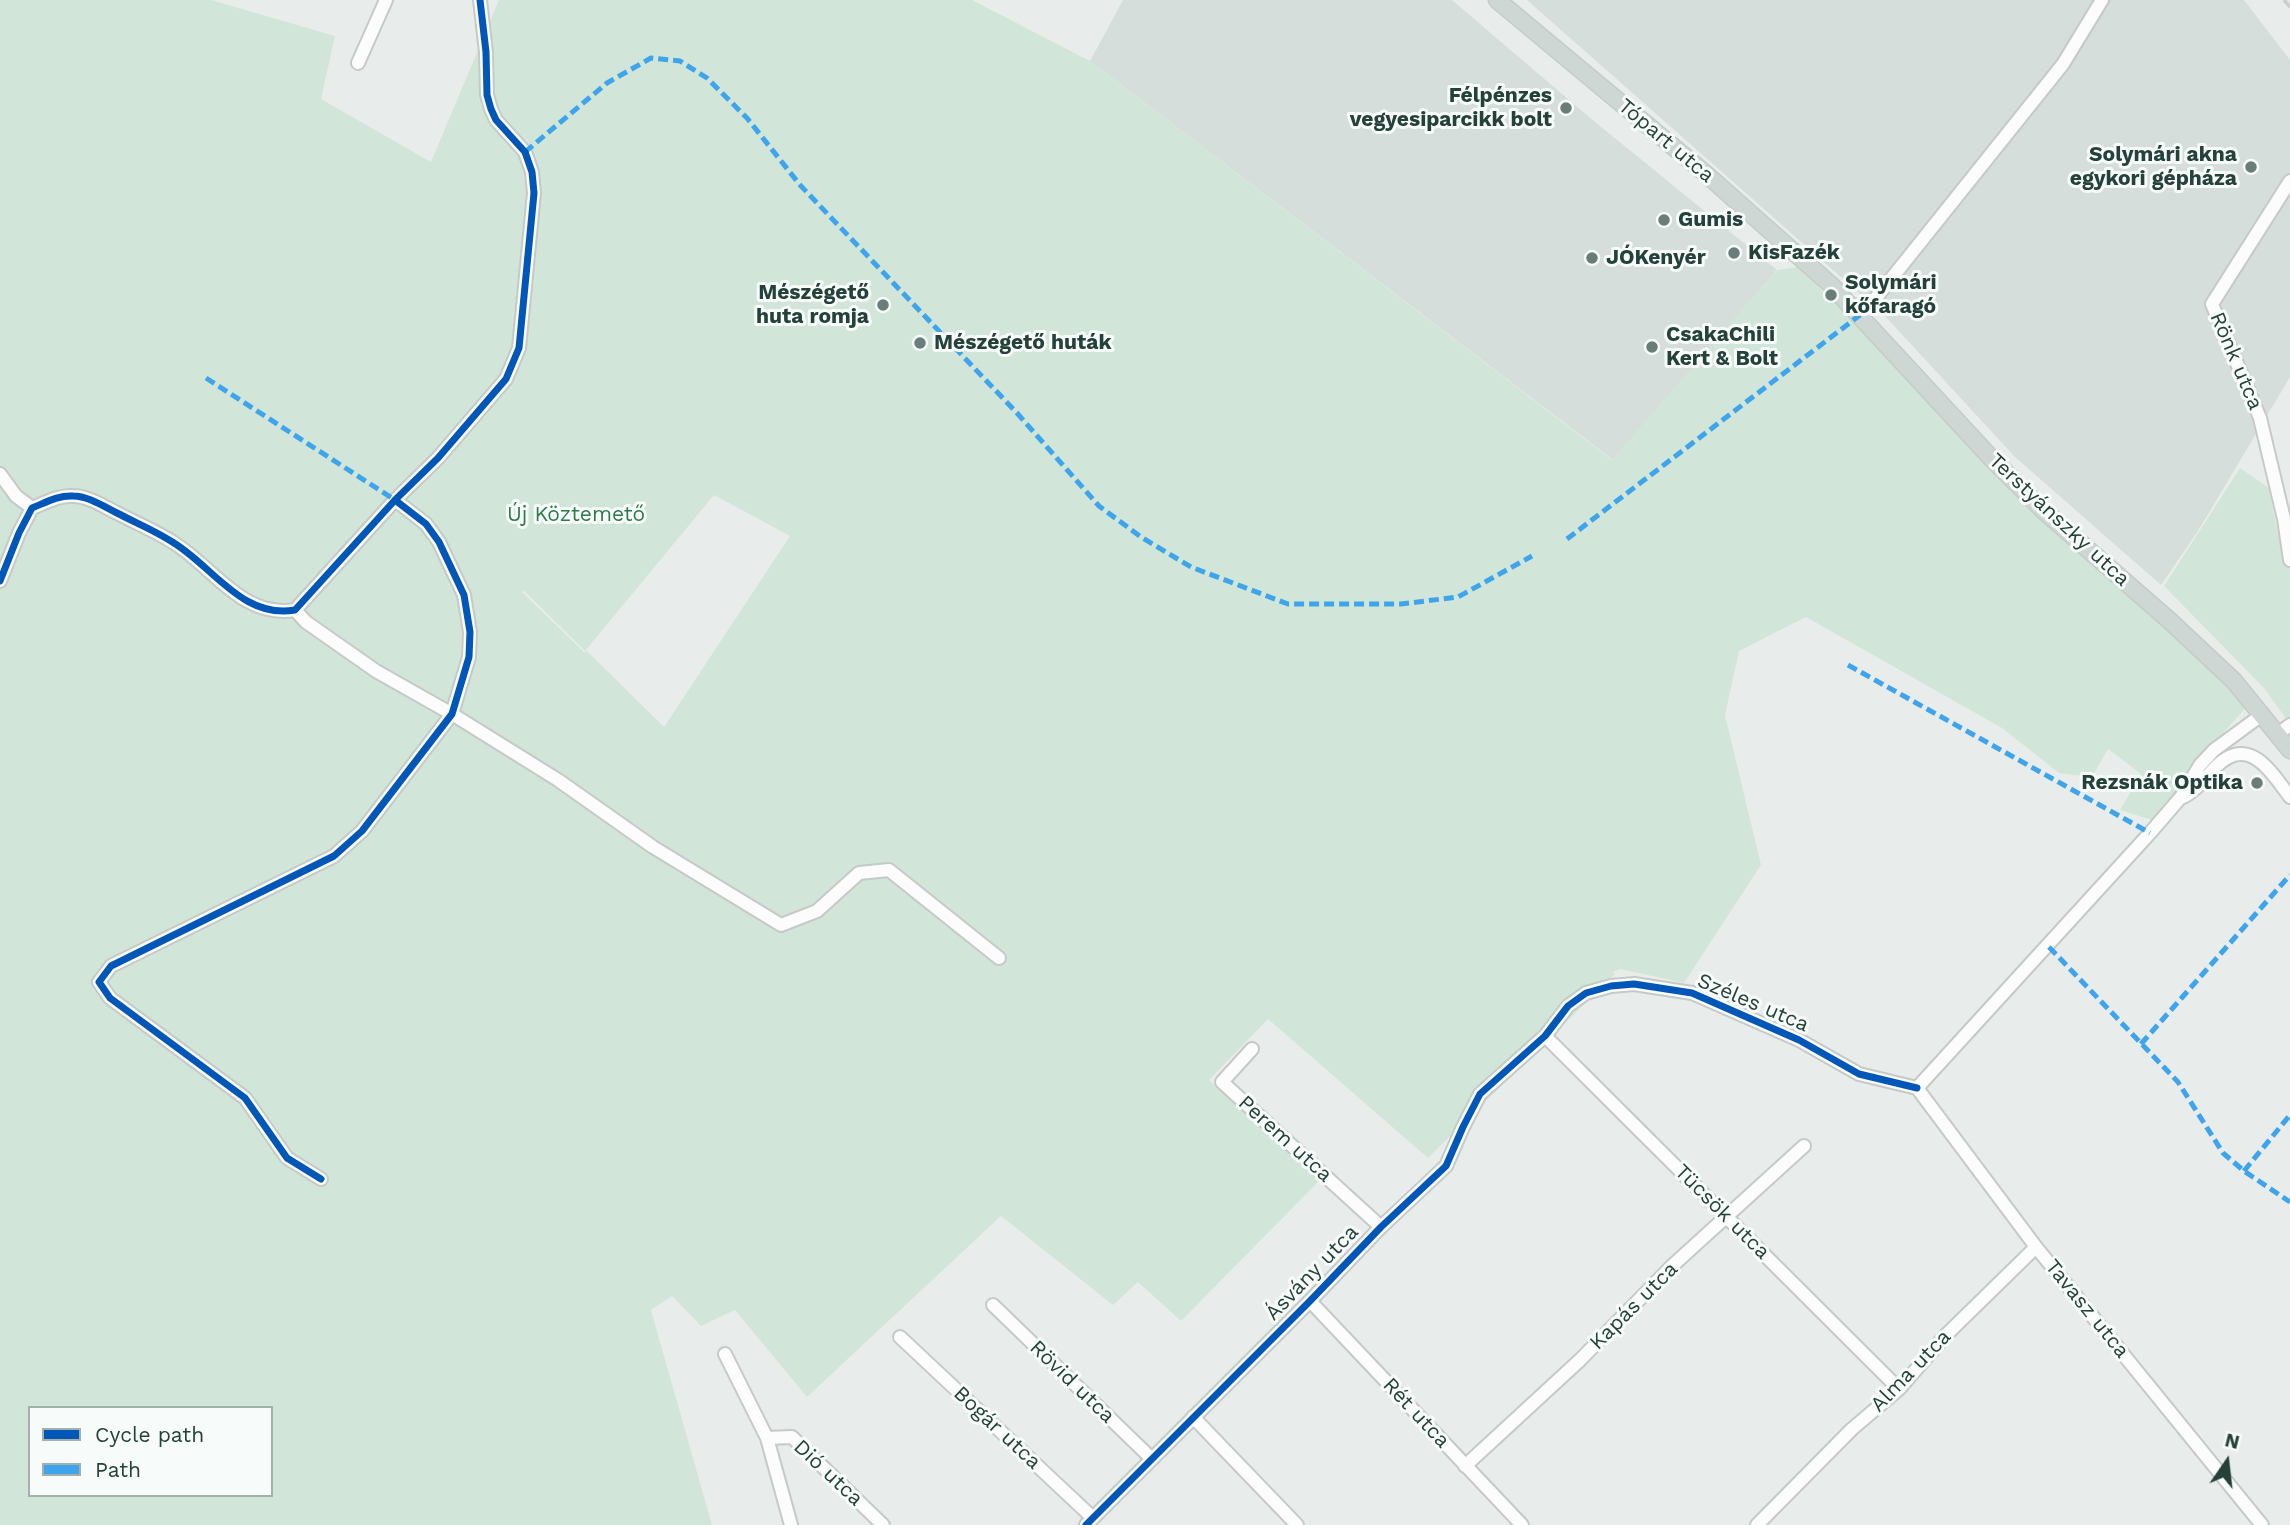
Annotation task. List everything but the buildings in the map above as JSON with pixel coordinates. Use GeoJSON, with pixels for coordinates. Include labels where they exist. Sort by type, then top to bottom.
{"type":"FeatureCollection","features":[{"type":"Feature","properties":{"kind":"main road","name":"Tópart utca"},"geometry":{"type":"LineString","coordinates":[[1497,0],[1696,166],[1831,285]]}},
{"type":"Feature","properties":{"kind":"main road","name":"Terstyánszky utca"},"geometry":{"type":"LineString","coordinates":[[1831,285],[1992,459],[2045,511],[2208,655],[2263,714],[2284,729],[2290,750]]}},
{"type":"Feature","properties":{"kind":"street"},"geometry":{"type":"LineString","coordinates":[[358,63],[386,0]]}},
{"type":"Feature","properties":{"kind":"street"},"geometry":{"type":"LineString","coordinates":[[0,581],[32,508],[60,497],[85,498],[172,541],[233,592],[259,608],[284,612],[295,610],[438,458],[506,379],[519,348],[534,192],[532,172],[525,152],[496,120],[487,94],[480,0]]}},
{"type":"Feature","properties":{"kind":"street"},"geometry":{"type":"LineString","coordinates":[[1860,315],[2063,64],[2102,0]]}},
{"type":"Feature","properties":{"kind":"street","name":"Rönk utca"},"geometry":{"type":"LineString","coordinates":[[2290,181],[2212,304],[2260,418],[2287,514],[2290,560]]}},
{"type":"Feature","properties":{"kind":"street"},"geometry":{"type":"LineString","coordinates":[[0,474],[16,496],[32,508]]}},
{"type":"Feature","properties":{"kind":"street"},"geometry":{"type":"LineString","coordinates":[[321,1179],[287,1158],[245,1098],[110,998],[99,982],[111,966],[334,856],[362,831],[452,714],[469,657],[470,632],[464,595],[439,542],[426,524],[396,500]]}},
{"type":"Feature","properties":{"kind":"street"},"geometry":{"type":"LineString","coordinates":[[295,610],[306,622],[376,671],[452,714],[558,780],[653,847],[782,925],[817,911],[859,873],[889,870],[999,958]]}},
{"type":"Feature","properties":{"kind":"street"},"geometry":{"type":"LineString","coordinates":[[1917,1088],[2049,947],[2181,797],[2190,778],[2214,750],[2263,714]]}},
{"type":"Feature","properties":{"kind":"street"},"geometry":{"type":"LineString","coordinates":[[2181,797],[2189,794],[2217,765],[2231,755],[2241,752],[2256,757],[2270,769],[2290,797]]}},
{"type":"Feature","properties":{"kind":"street","name":"Széles utca"},"geometry":{"type":"LineString","coordinates":[[1545,1036],[1568,1006],[1586,993],[1611,986],[1634,984],[1692,993],[1799,1040],[1859,1074],[1917,1088]]}},
{"type":"Feature","properties":{"kind":"street","name":"Tücsök utca"},"geometry":{"type":"LineString","coordinates":[[1545,1036],[1899,1389]]}},
{"type":"Feature","properties":{"kind":"street","name":"Ásvány utca"},"geometry":{"type":"LineString","coordinates":[[1090,1522],[1381,1227],[1446,1166],[1480,1094],[1545,1036]]}},
{"type":"Feature","properties":{"kind":"street","name":"Perem utca"},"geometry":{"type":"LineString","coordinates":[[1252,1049],[1222,1082],[1381,1227]]}},
{"type":"Feature","properties":{"kind":"street","name":"Tavasz utca"},"geometry":{"type":"LineString","coordinates":[[1917,1088],[2036,1247],[2262,1525]]}},
{"type":"Feature","properties":{"kind":"street","name":"Kapás utca"},"geometry":{"type":"LineString","coordinates":[[1465,1466],[1580,1360],[1672,1266],[1804,1146]]}},
{"type":"Feature","properties":{"kind":"street","name":"Alma utca"},"geometry":{"type":"LineString","coordinates":[[1757,1525],[1852,1429],[1899,1389],[1947,1334],[2036,1247]]}},
{"type":"Feature","properties":{"kind":"street","name":"Rét utca"},"geometry":{"type":"LineString","coordinates":[[1310,1301],[1522,1525]]}},
{"type":"Feature","properties":{"kind":"street","name":"Rövid utca"},"geometry":{"type":"LineString","coordinates":[[993,1306],[1152,1459]]}},
{"type":"Feature","properties":{"kind":"street","name":"Bogár utca"},"geometry":{"type":"LineString","coordinates":[[900,1337],[1090,1522]]}},
{"type":"Feature","properties":{"kind":"street"},"geometry":{"type":"LineString","coordinates":[[725,1354],[767,1438],[792,1525]]}},
{"type":"Feature","properties":{"kind":"street"},"geometry":{"type":"LineString","coordinates":[[1193,1417],[1297,1525]]}},
{"type":"Feature","properties":{"kind":"street","name":"Dió utca"},"geometry":{"type":"LineString","coordinates":[[767,1438],[792,1437],[883,1525]]}},
{"type":"Feature","properties":{"kind":"shaded area"},"geometry":{"type":"Polygon","coordinates":[[[1123,0],[1452,0],[1589,117],[1777,270],[1613,460],[1090,61],[1123,0]]]}},
{"type":"Feature","properties":{"kind":"shaded area"},"geometry":{"type":"Polygon","coordinates":[[[1527,0],[2244,0],[2290,60],[2290,377],[2198,531],[2161,585],[2015,457],[1884,315],[1527,0]]]}},
{"type":"Feature","properties":{"kind":"green space","name":"Új Köztemető"},"geometry":{"type":"Polygon","coordinates":[[[0,0],[211,0],[335,36],[321,99],[431,162],[499,0],[972,0],[1090,61],[1612,460],[1777,270],[1798,267],[2146,607],[2250,703],[2199,760],[2155,821],[2120,810],[2141,774],[2108,749],[2092,777],[2059,773],[2002,728],[1806,617],[1739,651],[1725,715],[1761,865],[1684,983],[1620,969],[1613,972],[1615,974],[1428,1158],[1268,1019],[1209,1080],[1320,1180],[1181,1321],[1138,1282],[1113,1305],[1001,1216],[807,1397],[735,1310],[701,1326],[672,1296],[651,1310],[712,1525],[0,1525],[0,0]],[[714,495],[585,651],[522,592],[664,727],[790,536],[714,495]]]}},
{"type":"Feature","properties":{"kind":"green space"},"geometry":{"type":"Polygon","coordinates":[[[2240,468],[2269,488],[2283,560],[2290,562],[2290,720],[2287,720],[2264,688],[2164,586],[2240,468]]]}},
{"type":"Feature","properties":{"kind":"railway"},"geometry":{"type":"LineString","coordinates":[[2284,0],[2290,7]]}},
{"type":"Feature","properties":{"kind":"marked path"},"geometry":{"type":"LineString","coordinates":[[525,152],[607,83],[651,58],[680,61],[707,78],[747,118],[800,185],[1017,413],[1099,506],[1141,537],[1191,567],[1288,604],[1401,604],[1458,597],[1532,556]]}},
{"type":"Feature","properties":{"kind":"marked path"},"geometry":{"type":"LineString","coordinates":[[1567,539],[1860,315]]}},
{"type":"Feature","properties":{"kind":"marked path"},"geometry":{"type":"LineString","coordinates":[[206,378],[395,500]]}},
{"type":"Feature","properties":{"kind":"marked path"},"geometry":{"type":"LineString","coordinates":[[1848,665],[2150,833]]}},
{"type":"Feature","properties":{"kind":"marked path"},"geometry":{"type":"LineString","coordinates":[[2141,1044],[2290,875]]}},
{"type":"Feature","properties":{"kind":"marked path"},"geometry":{"type":"LineString","coordinates":[[2049,947],[2178,1082],[2223,1153],[2244,1171],[2290,1202]]}},
{"type":"Feature","properties":{"kind":"marked path"},"geometry":{"type":"LineString","coordinates":[[2244,1171],[2290,1115]]}},
{"type":"Feature","properties":{"kind":"cycle path"},"geometry":{"type":"LineString","coordinates":[[0,581],[32,508],[57,498],[79,496],[167,539],[189,553],[244,599],[277,611],[295,610],[395,500],[438,458],[506,379],[519,348],[534,193],[532,172],[525,152],[496,120],[487,95],[486,52],[480,0]]}},
{"type":"Feature","properties":{"kind":"cycle path"},"geometry":{"type":"LineString","coordinates":[[321,1179],[287,1158],[245,1098],[110,998],[99,982],[111,966],[334,856],[362,831],[452,714],[469,657],[470,632],[464,595],[439,542],[426,524],[395,500]]}},
{"type":"Feature","properties":{"kind":"cycle path"},"geometry":{"type":"LineString","coordinates":[[1086,1525],[1381,1227],[1446,1166],[1480,1094],[1545,1036],[1568,1006],[1586,993],[1611,986],[1634,984],[1692,993],[1799,1040],[1859,1074],[1917,1088]]}},
{"type":"Feature","properties":{"kind":"place","name":"Félpénzes vegyesiparcikk bolt"},"geometry":{"type":"Point","coordinates":[1566,108]}},
{"type":"Feature","properties":{"kind":"place","name":"Solymári akna egykori gépháza"},"geometry":{"type":"Point","coordinates":[2251,167]}},
{"type":"Feature","properties":{"kind":"place","name":"Gumis"},"geometry":{"type":"Point","coordinates":[1664,220]}},
{"type":"Feature","properties":{"kind":"place","name":"KisFazék"},"geometry":{"type":"Point","coordinates":[1734,253]}},
{"type":"Feature","properties":{"kind":"place","name":"JÓKenyér"},"geometry":{"type":"Point","coordinates":[1592,258]}},
{"type":"Feature","properties":{"kind":"place","name":"Solymári kőfaragó"},"geometry":{"type":"Point","coordinates":[1831,295]}},
{"type":"Feature","properties":{"kind":"place","name":"Mészégető huta romja"},"geometry":{"type":"Point","coordinates":[883,305]}},
{"type":"Feature","properties":{"kind":"place","name":"Mészégető huták"},"geometry":{"type":"Point","coordinates":[920,343]}},
{"type":"Feature","properties":{"kind":"place","name":"CsakaChili Kert & Bolt"},"geometry":{"type":"Point","coordinates":[1652,347]}},
{"type":"Feature","properties":{"kind":"place","name":"Rezsnák Optika"},"geometry":{"type":"Point","coordinates":[2257,783]}}]}
